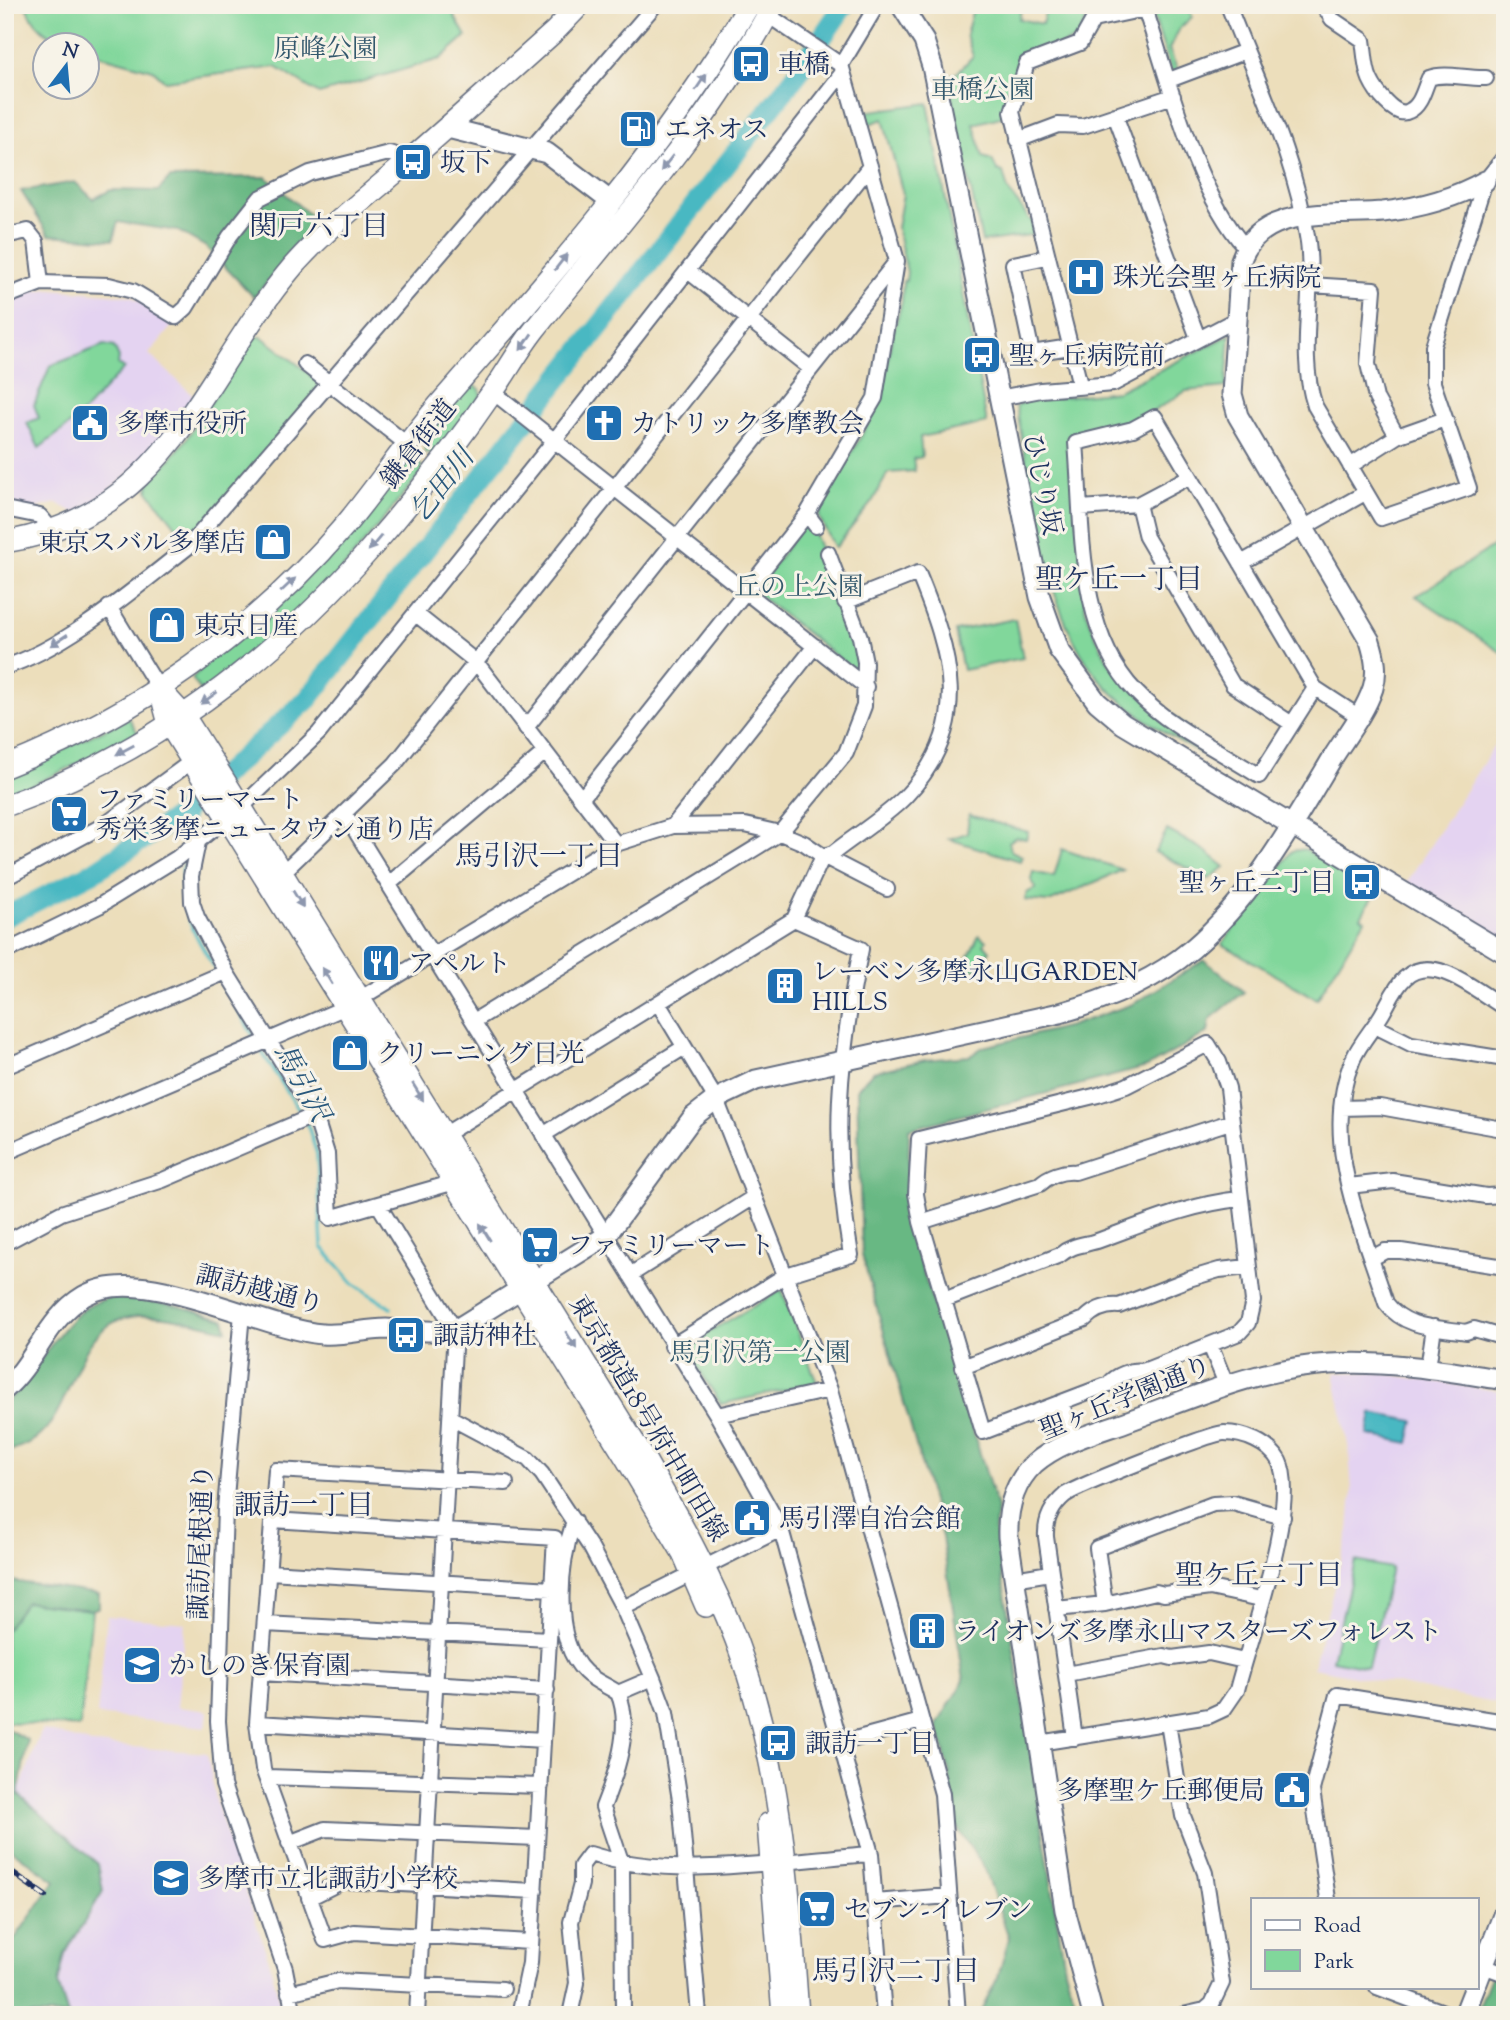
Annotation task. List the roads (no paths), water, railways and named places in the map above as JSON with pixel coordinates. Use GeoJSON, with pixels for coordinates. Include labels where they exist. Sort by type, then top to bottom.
{"type":"FeatureCollection","features":[{"type":"Feature","properties":{"kind":"main road"},"geometry":{"type":"LineString","coordinates":[[5,542],[52,530],[104,506],[135,482],[181,431],[251,322],[295,265],[331,228],[448,128],[576,7]]}},
{"type":"Feature","properties":{"kind":"main road","name":"鎌倉街道"},"geometry":{"type":"LineString","coordinates":[[5,767],[85,731],[159,689],[214,650],[295,579],[347,523],[764,9]]}},
{"type":"Feature","properties":{"kind":"main road","name":"鎌倉街道"},"geometry":{"type":"LineString","coordinates":[[5,806],[100,764],[176,720],[249,668],[306,616],[373,546],[435,467],[499,397],[528,338],[708,110],[764,9]]}},
{"type":"Feature","properties":{"kind":"main road"},"geometry":{"type":"LineString","coordinates":[[610,201],[627,214]]}},
{"type":"Feature","properties":{"kind":"main road"},"geometry":{"type":"LineString","coordinates":[[468,373],[499,397]]}},
{"type":"Feature","properties":{"kind":"main road"},"geometry":{"type":"LineString","coordinates":[[408,445],[435,467]]}},
{"type":"Feature","properties":{"kind":"main road","name":"東京都道18号府中町田線"},"geometry":{"type":"LineString","coordinates":[[159,689],[353,1003],[454,1182],[645,1460],[736,1640],[761,1719],[777,1790],[783,2015]]}},
{"type":"Feature","properties":{"kind":"main road","name":"東京都道18号府中町田線"},"geometry":{"type":"LineString","coordinates":[[353,1003],[444,1135],[528,1286]]}},
{"type":"Feature","properties":{"kind":"main road","name":"東京都道18号府中町田線"},"geometry":{"type":"LineString","coordinates":[[780,1861],[798,2015]]}},
{"type":"Feature","properties":{"kind":"street"},"geometry":{"type":"LineString","coordinates":[[5,667],[30,659],[109,607],[188,547],[655,5]]}},
{"type":"Feature","properties":{"kind":"street"},"geometry":{"type":"LineString","coordinates":[[5,953],[99,906],[198,842],[232,808],[319,733],[416,614],[550,438],[688,271],[840,66],[877,5]]}},
{"type":"Feature","properties":{"kind":"street","name":"ひじり坂"},"geometry":{"type":"LineString","coordinates":[[901,5],[924,41],[932,66],[1040,597],[1059,650],[1097,702],[1140,736],[1505,953]]}},
{"type":"Feature","properties":{"kind":"street"},"geometry":{"type":"LineString","coordinates":[[1228,5],[1288,156],[1302,214],[1310,262],[1306,376],[1315,406],[1381,518],[1469,488],[1433,383],[1433,346],[1485,181],[1505,156]]}},
{"type":"Feature","properties":{"kind":"street"},"geometry":{"type":"LineString","coordinates":[[1323,5],[1332,19],[1363,40],[1370,79],[1388,104],[1401,113],[1409,112],[1419,103],[1429,78],[1437,75],[1467,79],[1486,78]]}},
{"type":"Feature","properties":{"kind":"street"},"geometry":{"type":"LineString","coordinates":[[582,798],[745,592],[811,520],[875,398],[897,261],[870,166],[840,66],[764,9]]}},
{"type":"Feature","properties":{"kind":"street"},"geometry":{"type":"LineString","coordinates":[[1080,385],[1012,112],[1027,63],[1080,43],[1093,20],[1145,9],[1216,207],[1226,225],[1245,247]]}},
{"type":"Feature","properties":{"kind":"street"},"geometry":{"type":"LineString","coordinates":[[1170,80],[1246,51]]}},
{"type":"Feature","properties":{"kind":"street"},"geometry":{"type":"LineString","coordinates":[[1018,141],[1058,125],[1083,126],[1174,96]]}},
{"type":"Feature","properties":{"kind":"street"},"geometry":{"type":"LineString","coordinates":[[1115,115],[1198,338]]}},
{"type":"Feature","properties":{"kind":"street"},"geometry":{"type":"LineString","coordinates":[[448,128],[466,135],[532,147],[561,161],[610,201]]}},
{"type":"Feature","properties":{"kind":"street"},"geometry":{"type":"LineString","coordinates":[[5,297],[41,284],[109,285],[133,291],[176,317],[186,308],[230,236],[260,198],[310,173],[389,153],[411,160]]}},
{"type":"Feature","properties":{"kind":"street"},"geometry":{"type":"LineString","coordinates":[[276,879],[395,764],[870,166]]}},
{"type":"Feature","properties":{"kind":"street"},"geometry":{"type":"LineString","coordinates":[[606,1236],[683,1129],[716,1099],[756,1080],[1060,1013],[1102,1001],[1136,985],[1191,950],[1239,902],[1292,825],[1358,716],[1374,686],[1375,656],[1238,416],[1233,394],[1241,260],[1245,247],[1271,228],[1302,214],[1383,212],[1428,204],[1485,181]]}},
{"type":"Feature","properties":{"kind":"street"},"geometry":{"type":"LineString","coordinates":[[5,236],[28,231],[36,241],[41,284]]}},
{"type":"Feature","properties":{"kind":"street"},"geometry":{"type":"LineString","coordinates":[[1047,257],[1013,264],[1032,353],[1070,347]]}},
{"type":"Feature","properties":{"kind":"street"},"geometry":{"type":"LineString","coordinates":[[526,728],[897,261]]}},
{"type":"Feature","properties":{"kind":"street"},"geometry":{"type":"LineString","coordinates":[[688,271],[810,368]]}},
{"type":"Feature","properties":{"kind":"street"},"geometry":{"type":"LineString","coordinates":[[1310,285],[1374,289],[1368,364],[1376,397],[1397,436]]}},
{"type":"Feature","properties":{"kind":"street"},"geometry":{"type":"LineString","coordinates":[[999,398],[1080,385],[1113,384],[1237,319]]}},
{"type":"Feature","properties":{"kind":"street"},"geometry":{"type":"LineString","coordinates":[[305,364],[408,445]]}},
{"type":"Feature","properties":{"kind":"street"},"geometry":{"type":"LineString","coordinates":[[499,397],[866,687]]}},
{"type":"Feature","properties":{"kind":"street"},"geometry":{"type":"LineString","coordinates":[[1315,688],[1259,776],[1170,720],[1136,693],[1116,666],[1096,623],[1089,589],[1076,443],[1133,429],[1155,417],[1315,688],[1358,716]]}},
{"type":"Feature","properties":{"kind":"street"},"geometry":{"type":"LineString","coordinates":[[1350,466],[1397,436],[1445,419]]}},
{"type":"Feature","properties":{"kind":"street"},"geometry":{"type":"LineString","coordinates":[[1082,508],[1138,504],[1189,477]]}},
{"type":"Feature","properties":{"kind":"street"},"geometry":{"type":"LineString","coordinates":[[1241,564],[1365,493]]}},
{"type":"Feature","properties":{"kind":"street"},"geometry":{"type":"LineString","coordinates":[[1138,504],[1146,537],[1233,685],[1292,724]]}},
{"type":"Feature","properties":{"kind":"street"},"geometry":{"type":"LineString","coordinates":[[5,509],[40,516],[52,530]]}},
{"type":"Feature","properties":{"kind":"street"},"geometry":{"type":"LineString","coordinates":[[474,1021],[780,834],[846,753],[864,706],[865,662],[860,637],[828,553]]}},
{"type":"Feature","properties":{"kind":"street"},"geometry":{"type":"LineString","coordinates":[[444,1135],[515,1088],[794,919],[823,856],[833,853],[904,797],[927,769],[942,738],[950,704],[947,652],[918,573],[845,602]]}},
{"type":"Feature","properties":{"kind":"street"},"geometry":{"type":"LineString","coordinates":[[109,607],[159,689]]}},
{"type":"Feature","properties":{"kind":"street"},"geometry":{"type":"LineString","coordinates":[[416,614],[476,662],[616,844]]}},
{"type":"Feature","properties":{"kind":"street"},"geometry":{"type":"LineString","coordinates":[[24,645],[30,659]]}},
{"type":"Feature","properties":{"kind":"street"},"geometry":{"type":"LineString","coordinates":[[673,826],[815,646]]}},
{"type":"Feature","properties":{"kind":"street"},"geometry":{"type":"LineString","coordinates":[[390,883],[544,753]]}},
{"type":"Feature","properties":{"kind":"street"},"geometry":{"type":"LineString","coordinates":[[5,878],[106,824],[203,762]]}},
{"type":"Feature","properties":{"kind":"street"},"geometry":{"type":"LineString","coordinates":[[345,814],[716,1415],[781,1529],[871,1854],[884,2015]]}},
{"type":"Feature","properties":{"kind":"street"},"geometry":{"type":"LineString","coordinates":[[5,1153],[353,1003],[616,844],[673,826],[745,825],[780,834],[804,843],[823,856],[887,889]]}},
{"type":"Feature","properties":{"kind":"street"},"geometry":{"type":"LineString","coordinates":[[198,842],[192,862],[192,902],[219,975],[267,1041],[327,1154],[330,1218],[454,1182]]}},
{"type":"Feature","properties":{"kind":"street"},"geometry":{"type":"LineString","coordinates":[[672,1346],[786,1275],[851,1255],[840,1196],[840,1062],[861,949],[794,919]]}},
{"type":"Feature","properties":{"kind":"street"},"geometry":{"type":"LineString","coordinates":[[1505,1008],[1444,972],[1426,968],[1404,979],[1354,1058],[1340,1108],[1340,1130],[1349,1186],[1386,1303],[1406,1321],[1466,1332],[1474,1329],[1505,1338]]}},
{"type":"Feature","properties":{"kind":"street"},"geometry":{"type":"LineString","coordinates":[[5,1067],[219,975]]}},
{"type":"Feature","properties":{"kind":"street"},"geometry":{"type":"LineString","coordinates":[[658,1003],[716,1099],[830,1390],[942,1794],[958,2015]]}},
{"type":"Feature","properties":{"kind":"street"},"geometry":{"type":"LineString","coordinates":[[1374,1026],[1411,1044],[1505,1059]]}},
{"type":"Feature","properties":{"kind":"street"},"geometry":{"type":"LineString","coordinates":[[1208,1044],[1219,1062],[1228,1088],[1230,1122],[1253,1301],[1248,1323],[1239,1333],[1210,1345],[1143,1371],[1137,1370],[1114,1378],[1109,1384],[983,1432],[921,1222],[916,1194],[919,1139],[1107,1092],[1150,1075],[1208,1044]]}},
{"type":"Feature","properties":{"kind":"street"},"geometry":{"type":"LineString","coordinates":[[543,1135],[683,1048]]}},
{"type":"Feature","properties":{"kind":"street"},"geometry":{"type":"LineString","coordinates":[[1340,1108],[1380,1107],[1497,1128],[1505,1126]]}},
{"type":"Feature","properties":{"kind":"street"},"geometry":{"type":"LineString","coordinates":[[5,1242],[61,1213],[163,1180],[308,1118]]}},
{"type":"Feature","properties":{"kind":"street"},"geometry":{"type":"LineString","coordinates":[[921,1222],[1040,1184],[1047,1178],[1067,1171],[1075,1172],[1178,1141],[1230,1122]]}},
{"type":"Feature","properties":{"kind":"street"},"geometry":{"type":"LineString","coordinates":[[1349,1186],[1393,1181],[1486,1196],[1505,1195]]}},
{"type":"Feature","properties":{"kind":"street"},"geometry":{"type":"LineString","coordinates":[[630,1275],[754,1197]]}},
{"type":"Feature","properties":{"kind":"street"},"geometry":{"type":"LineString","coordinates":[[944,1300],[1060,1255],[1068,1249],[1096,1242],[1172,1212],[1210,1202],[1240,1199]]}},
{"type":"Feature","properties":{"kind":"street"},"geometry":{"type":"LineString","coordinates":[[378,1204],[455,1330],[417,2015]]}},
{"type":"Feature","properties":{"kind":"street","name":"諏訪越通り"},"geometry":{"type":"LineString","coordinates":[[5,1389],[58,1317],[71,1304],[102,1289],[119,1286],[154,1289],[324,1334],[386,1329],[436,1333],[455,1330],[606,1236]]}},
{"type":"Feature","properties":{"kind":"street"},"geometry":{"type":"LineString","coordinates":[[1372,1258],[1385,1251],[1401,1251],[1505,1266]]}},
{"type":"Feature","properties":{"kind":"street"},"geometry":{"type":"LineString","coordinates":[[963,1367],[1085,1319],[1110,1306],[1119,1306],[1219,1270],[1249,1267]]}},
{"type":"Feature","properties":{"kind":"street","name":"諏訪尾根通り"},"geometry":{"type":"LineString","coordinates":[[242,1313],[227,1468],[218,1721],[223,1785],[285,1969],[294,2015]]}},
{"type":"Feature","properties":{"kind":"street"},"geometry":{"type":"LineString","coordinates":[[1428,1368],[1434,1327]]}},
{"type":"Feature","properties":{"kind":"street"},"geometry":{"type":"LineString","coordinates":[[1210,1345],[1226,1384]]}},
{"type":"Feature","properties":{"kind":"street","name":"聖ヶ丘学園通り"},"geometry":{"type":"LineString","coordinates":[[1093,2015],[1065,1910],[1007,1525],[1013,1496],[1033,1465],[1051,1451],[1075,1441],[1226,1384],[1273,1372],[1327,1364],[1377,1362],[1505,1380]]}},
{"type":"Feature","properties":{"kind":"street"},"geometry":{"type":"LineString","coordinates":[[716,1415],[830,1390]]}},
{"type":"Feature","properties":{"kind":"street"},"geometry":{"type":"LineString","coordinates":[[1061,1402],[1075,1441]]}},
{"type":"Feature","properties":{"kind":"street"},"geometry":{"type":"LineString","coordinates":[[451,1418],[528,1459],[574,1521],[623,1608],[653,1678],[666,1713],[688,1867],[699,2015]]}},
{"type":"Feature","properties":{"kind":"street"},"geometry":{"type":"LineString","coordinates":[[1039,1743],[1075,1738],[1209,1716],[1224,1709],[1237,1690],[1283,1517],[1282,1470],[1273,1453],[1249,1438],[1216,1434],[1076,1488],[1063,1497],[1051,1512],[1045,1528],[1075,1738]]}},
{"type":"Feature","properties":{"kind":"street"},"geometry":{"type":"LineString","coordinates":[[506,1482],[276,1470],[257,1723],[267,1777],[325,1940],[354,1932],[530,1942]]}},
{"type":"Feature","properties":{"kind":"street"},"geometry":{"type":"LineString","coordinates":[[1105,1604],[1097,1548],[1213,1504],[1233,1503],[1283,1517]]}},
{"type":"Feature","properties":{"kind":"street"},"geometry":{"type":"LineString","coordinates":[[273,1520],[555,1538],[530,1964],[519,2015]]}},
{"type":"Feature","properties":{"kind":"street"},"geometry":{"type":"LineString","coordinates":[[574,1521],[567,1541],[562,1627],[585,1672],[618,1693],[625,1720],[614,1779],[603,1807],[622,1864],[623,2015]]}},
{"type":"Feature","properties":{"kind":"street"},"geometry":{"type":"LineString","coordinates":[[623,1608],[781,1529]]}},
{"type":"Feature","properties":{"kind":"street"},"geometry":{"type":"LineString","coordinates":[[269,1572],[552,1589]]}},
{"type":"Feature","properties":{"kind":"street"},"geometry":{"type":"LineString","coordinates":[[1014,1579],[1050,1573]]}},
{"type":"Feature","properties":{"kind":"street"},"geometry":{"type":"LineString","coordinates":[[1056,1609],[1105,1604],[1134,1595],[1210,1588],[1261,1600]]}},
{"type":"Feature","properties":{"kind":"street"},"geometry":{"type":"LineString","coordinates":[[265,1624],[549,1639]]}},
{"type":"Feature","properties":{"kind":"street"},"geometry":{"type":"LineString","coordinates":[[1066,1674],[1164,1656],[1172,1658],[1199,1654],[1244,1661]]}},
{"type":"Feature","properties":{"kind":"street"},"geometry":{"type":"LineString","coordinates":[[261,1673],[547,1690]]}},
{"type":"Feature","properties":{"kind":"street"},"geometry":{"type":"LineString","coordinates":[[618,1693],[653,1678]]}},
{"type":"Feature","properties":{"kind":"street"},"geometry":{"type":"LineString","coordinates":[[1328,1898],[1312,1790],[1337,1695],[1505,1722]]}},
{"type":"Feature","properties":{"kind":"street"},"geometry":{"type":"LineString","coordinates":[[840,1743],[921,1721]]}},
{"type":"Feature","properties":{"kind":"street"},"geometry":{"type":"LineString","coordinates":[[257,1723],[544,1740]]}},
{"type":"Feature","properties":{"kind":"street"},"geometry":{"type":"LineString","coordinates":[[1168,1723],[1183,1816],[1205,1872],[1222,1983],[1212,2004],[1205,2010],[1183,2015]]}},
{"type":"Feature","properties":{"kind":"street"},"geometry":{"type":"LineString","coordinates":[[267,1777],[541,1786]]}},
{"type":"Feature","properties":{"kind":"street"},"geometry":{"type":"LineString","coordinates":[[289,1843],[324,1829],[537,1838]]}},
{"type":"Feature","properties":{"kind":"street"},"geometry":{"type":"LineString","coordinates":[[570,2015],[577,1983],[571,1922],[581,1884],[581,1867],[590,1854],[622,1864],[688,1867],[871,1854]]}},
{"type":"Feature","properties":{"kind":"street"},"geometry":{"type":"LineString","coordinates":[[309,1898],[343,1881],[534,1891]]}},
{"type":"Feature","properties":{"kind":"street"},"geometry":{"type":"LineString","coordinates":[[875,1902],[950,1896]]}},
{"type":"Feature","properties":{"kind":"street"},"geometry":{"type":"LineString","coordinates":[[1479,1979],[1505,1910]]}},
{"type":"Feature","properties":{"kind":"street"},"geometry":{"type":"LineString","coordinates":[[1479,1979],[1505,1974]]}},
{"type":"Feature","properties":{"kind":"street"},"geometry":{"type":"LineString","coordinates":[[289,1993],[338,1981],[503,1989]]}},
{"type":"Feature","properties":{"kind":"street"},"geometry":{"type":"LineString","coordinates":[[1380,1988],[1451,2015]]}},
{"type":"Feature","properties":{"kind":"street"},"geometry":{"type":"LineString","coordinates":[[1464,2015],[1475,1988]]}},
{"type":"Feature","properties":{"kind":"water"},"geometry":{"type":"Polygon","coordinates":[[[1372,1413],[1414,1421],[1409,1443],[1368,1435],[1372,1413]]]}},
{"type":"Feature","properties":{"kind":"waterway","name":"乞田川"},"geometry":{"type":"LineString","coordinates":[[5,917],[95,871],[177,817],[308,699],[798,73],[844,5]]}},
{"type":"Feature","properties":{"kind":"waterway","name":"馬引沢"},"geometry":{"type":"LineString","coordinates":[[189,831],[194,803]]}},
{"type":"Feature","properties":{"kind":"waterway","name":"馬引沢"},"geometry":{"type":"LineString","coordinates":[[183,864],[182,894],[185,908],[195,934],[217,972]]}},
{"type":"Feature","properties":{"kind":"waterway","name":"馬引沢"},"geometry":{"type":"LineString","coordinates":[[220,979],[257,1042]]}},
{"type":"Feature","properties":{"kind":"waterway","name":"馬引沢"},"geometry":{"type":"LineString","coordinates":[[260,1049],[303,1116]]}},
{"type":"Feature","properties":{"kind":"waterway","name":"馬引沢"},"geometry":{"type":"LineString","coordinates":[[307,1123],[317,1154],[322,1247],[353,1283],[391,1308]]}},
{"type":"Feature","properties":{"kind":"railway"},"geometry":{"type":"LineString","coordinates":[[5,1867],[45,1896]]}},
{"type":"Feature","properties":{"kind":"place","name":"車橋"},"geometry":{"type":"Point","coordinates":[751,64]}},
{"type":"Feature","properties":{"kind":"place","name":"エネオス"},"geometry":{"type":"Point","coordinates":[638,129]}},
{"type":"Feature","properties":{"kind":"place","name":"坂下"},"geometry":{"type":"Point","coordinates":[413,162]}},
{"type":"Feature","properties":{"kind":"place","name":"珠光会聖ヶ丘病院"},"geometry":{"type":"Point","coordinates":[1086,277]}},
{"type":"Feature","properties":{"kind":"place","name":"聖ヶ丘病院前"},"geometry":{"type":"Point","coordinates":[982,355]}},
{"type":"Feature","properties":{"kind":"place","name":"多摩市役所"},"geometry":{"type":"Point","coordinates":[90,423]}},
{"type":"Feature","properties":{"kind":"place","name":"カトリック多摩教会"},"geometry":{"type":"Point","coordinates":[604,423]}},
{"type":"Feature","properties":{"kind":"place","name":"東京スバル多摩店"},"geometry":{"type":"Point","coordinates":[273,542]}},
{"type":"Feature","properties":{"kind":"place","name":"東京日産"},"geometry":{"type":"Point","coordinates":[167,625]}},
{"type":"Feature","properties":{"kind":"place","name":"ファミリーマート 秀栄多摩ニュータウン通り店"},"geometry":{"type":"Point","coordinates":[69,814]}},
{"type":"Feature","properties":{"kind":"place","name":"聖ヶ丘二丁目"},"geometry":{"type":"Point","coordinates":[1362,882]}},
{"type":"Feature","properties":{"kind":"place","name":"アペルト"},"geometry":{"type":"Point","coordinates":[381,963]}},
{"type":"Feature","properties":{"kind":"place","name":"レーベン多摩永山GARDEN HILLS"},"geometry":{"type":"Point","coordinates":[785,986]}},
{"type":"Feature","properties":{"kind":"place","name":"クリーニング日光"},"geometry":{"type":"Point","coordinates":[350,1053]}},
{"type":"Feature","properties":{"kind":"place","name":"ファミリーマート"},"geometry":{"type":"Point","coordinates":[540,1245]}},
{"type":"Feature","properties":{"kind":"place","name":"諏訪神社"},"geometry":{"type":"Point","coordinates":[406,1335]}},
{"type":"Feature","properties":{"kind":"place","name":"馬引澤自治会館"},"geometry":{"type":"Point","coordinates":[752,1518]}},
{"type":"Feature","properties":{"kind":"place","name":"ライオンズ多摩永山マスターズフォレスト"},"geometry":{"type":"Point","coordinates":[927,1631]}},
{"type":"Feature","properties":{"kind":"place","name":"かしのき保育園"},"geometry":{"type":"Point","coordinates":[142,1665]}},
{"type":"Feature","properties":{"kind":"place","name":"諏訪一丁目"},"geometry":{"type":"Point","coordinates":[778,1743]}},
{"type":"Feature","properties":{"kind":"place","name":"多摩聖ケ丘郵便局"},"geometry":{"type":"Point","coordinates":[1292,1790]}},
{"type":"Feature","properties":{"kind":"place","name":"多摩市立北諏訪小学校"},"geometry":{"type":"Point","coordinates":[171,1878]}},
{"type":"Feature","properties":{"kind":"place","name":"セブン-イレブン"},"geometry":{"type":"Point","coordinates":[817,1909]}},
{"type":"Feature","properties":{"kind":"district","name":"関戸六丁目"},"geometry":{"type":"Point","coordinates":[319,225]}},
{"type":"Feature","properties":{"kind":"district","name":"聖ケ丘一丁目"},"geometry":{"type":"Point","coordinates":[1119,578]}},
{"type":"Feature","properties":{"kind":"district","name":"馬引沢一丁目"},"geometry":{"type":"Point","coordinates":[539,855]}},
{"type":"Feature","properties":{"kind":"district","name":"諏訪一丁目"},"geometry":{"type":"Point","coordinates":[304,1504]}},
{"type":"Feature","properties":{"kind":"district","name":"聖ケ丘二丁目"},"geometry":{"type":"Point","coordinates":[1259,1574]}},
{"type":"Feature","properties":{"kind":"district","name":"馬引沢二丁目"},"geometry":{"type":"Point","coordinates":[896,1970]}},
{"type":"Feature","properties":{"kind":"park label","name":"原峰公園"},"geometry":{"type":"Point","coordinates":[326,48]}},
{"type":"Feature","properties":{"kind":"park label","name":"車橋公園"},"geometry":{"type":"Point","coordinates":[983,89]}},
{"type":"Feature","properties":{"kind":"park label","name":"丘の上公園"},"geometry":{"type":"Point","coordinates":[799,586]}},
{"type":"Feature","properties":{"kind":"park label","name":"馬引沢第一公園"},"geometry":{"type":"Point","coordinates":[760,1352]}}]}
